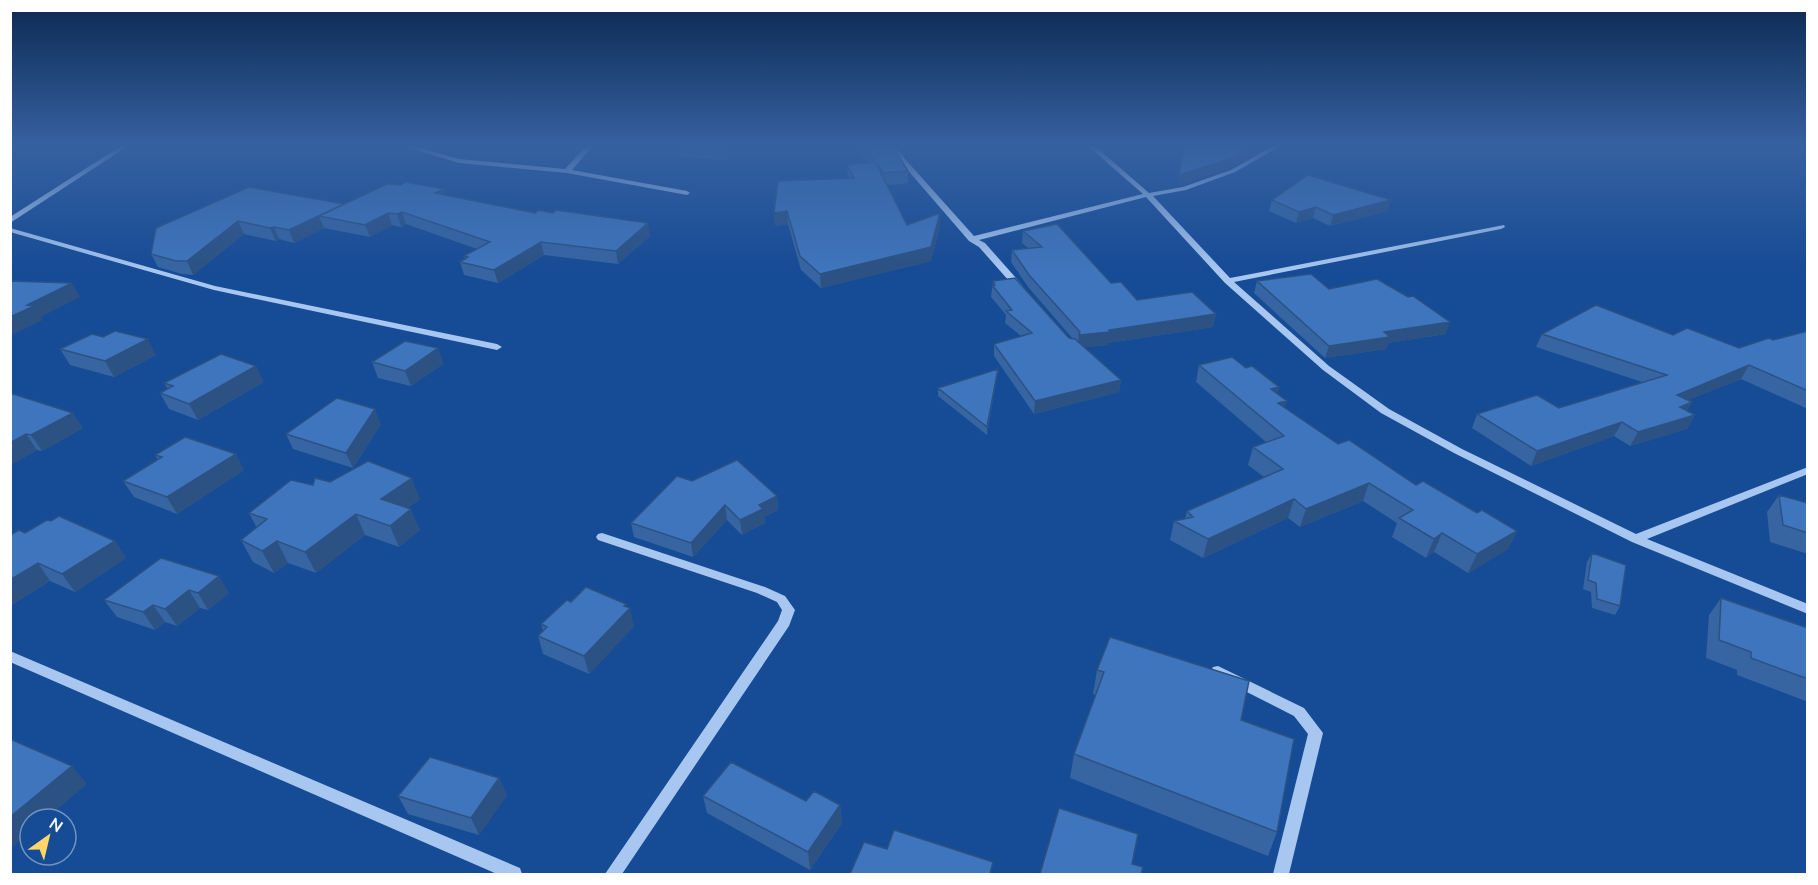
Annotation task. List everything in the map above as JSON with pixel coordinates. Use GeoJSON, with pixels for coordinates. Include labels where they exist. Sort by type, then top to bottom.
{"type":"FeatureCollection","features":[{"type":"Feature","properties":{"kind":"street"},"geometry":{"type":"LineString","coordinates":[[10,221],[62,187]]}},
{"type":"Feature","properties":{"kind":"street"},"geometry":{"type":"LineString","coordinates":[[656,187],[687,193]]}},
{"type":"Feature","properties":{"kind":"street"},"geometry":{"type":"LineString","coordinates":[[927,187],[972,239],[982,245],[1024,291]]}},
{"type":"Feature","properties":{"kind":"street"},"geometry":{"type":"LineString","coordinates":[[1140,187],[1228,281],[1326,368],[1385,411],[1458,451],[1636,539],[1808,609]]}},
{"type":"Feature","properties":{"kind":"street"},"geometry":{"type":"LineString","coordinates":[[972,239],[1189,187]]}},
{"type":"Feature","properties":{"kind":"street"},"geometry":{"type":"LineString","coordinates":[[1228,281],[1501,227]]}},
{"type":"Feature","properties":{"kind":"street"},"geometry":{"type":"LineString","coordinates":[[10,230],[214,288],[497,348]]}},
{"type":"Feature","properties":{"kind":"street"},"geometry":{"type":"LineString","coordinates":[[1636,539],[1808,470]]}},
{"type":"Feature","properties":{"kind":"street"},"geometry":{"type":"LineString","coordinates":[[602,537],[760,590],[781,599],[789,610],[784,623],[613,874]]}},
{"type":"Feature","properties":{"kind":"street"},"geometry":{"type":"LineString","coordinates":[[10,656],[514,874]]}},
{"type":"Feature","properties":{"kind":"street"},"geometry":{"type":"LineString","coordinates":[[1218,671],[1299,712],[1316,733],[1281,874]]}},
{"type":"Feature","properties":{"kind":"building"},"geometry":{"type":"Polygon","coordinates":[[[248,187],[344,204],[289,230],[238,221],[187,261],[176,261],[151,254],[156,228],[248,187]]]}},
{"type":"Feature","properties":{"kind":"building"},"geometry":{"type":"Polygon","coordinates":[[[380,187],[435,187],[444,189],[435,193],[535,213],[539,210],[553,213],[556,210],[648,223],[616,251],[541,242],[494,270],[460,262],[468,257],[464,256],[490,242],[402,212],[388,213],[365,225],[319,216],[380,187]]]}},
{"type":"Feature","properties":{"kind":"building"},"geometry":{"type":"Polygon","coordinates":[[[777,187],[888,187],[907,225],[940,213],[931,247],[820,274],[800,256],[787,211],[774,213],[777,187]]]}},
{"type":"Feature","properties":{"kind":"building"},"geometry":{"type":"Polygon","coordinates":[[[1290,187],[1349,187],[1391,200],[1333,215],[1316,207],[1299,212],[1272,200],[1290,187]]]}},
{"type":"Feature","properties":{"kind":"building"},"geometry":{"type":"Polygon","coordinates":[[[1057,224],[1111,283],[1121,282],[1137,300],[1192,292],[1216,314],[1079,335],[1080,332],[1029,275],[1012,250],[1042,247],[1023,231],[1057,224]]]}},
{"type":"Feature","properties":{"kind":"building"},"geometry":{"type":"Polygon","coordinates":[[[1311,274],[1329,289],[1377,279],[1408,297],[1413,296],[1450,322],[1384,332],[1390,337],[1329,346],[1257,281],[1311,274]]]}},
{"type":"Feature","properties":{"kind":"building"},"geometry":{"type":"Polygon","coordinates":[[[1015,278],[1069,338],[1075,339],[1121,380],[1035,401],[994,344],[1032,333],[1006,311],[1012,310],[992,285],[995,285],[993,281],[1015,278]]]}},
{"type":"Feature","properties":{"kind":"building"},"geometry":{"type":"Polygon","coordinates":[[[10,281],[72,283],[27,305],[34,306],[10,317],[10,281]]]}},
{"type":"Feature","properties":{"kind":"building"},"geometry":{"type":"Polygon","coordinates":[[[1596,305],[1673,335],[1687,328],[1739,348],[1769,338],[1773,340],[1808,331],[1808,391],[1749,365],[1677,395],[1692,402],[1680,407],[1695,415],[1638,432],[1622,422],[1537,451],[1477,414],[1537,395],[1559,408],[1667,375],[1542,334],[1596,305]]]}},
{"type":"Feature","properties":{"kind":"building"},"geometry":{"type":"Polygon","coordinates":[[[115,331],[148,339],[105,361],[60,349],[92,334],[103,337],[115,331]]]}},
{"type":"Feature","properties":{"kind":"building"},"geometry":{"type":"Polygon","coordinates":[[[405,341],[438,348],[405,371],[372,362],[405,341]]]}},
{"type":"Feature","properties":{"kind":"building"},"geometry":{"type":"Polygon","coordinates":[[[221,354],[256,366],[189,404],[160,393],[173,386],[164,383],[221,354]]]}},
{"type":"Feature","properties":{"kind":"building"},"geometry":{"type":"Polygon","coordinates":[[[1232,357],[1246,368],[1252,366],[1279,387],[1271,389],[1287,401],[1278,403],[1338,444],[1349,440],[1416,485],[1423,481],[1477,513],[1482,510],[1517,531],[1477,554],[1442,533],[1434,539],[1399,518],[1413,510],[1369,483],[1306,509],[1294,499],[1208,539],[1174,521],[1193,517],[1187,511],[1283,469],[1253,447],[1284,436],[1199,365],[1232,357]]]}},
{"type":"Feature","properties":{"kind":"building"},"geometry":{"type":"Polygon","coordinates":[[[998,369],[987,427],[938,388],[998,369]]]}},
{"type":"Feature","properties":{"kind":"building"},"geometry":{"type":"Polygon","coordinates":[[[10,393],[73,413],[31,435],[26,434],[10,443],[10,393]]]}},
{"type":"Feature","properties":{"kind":"building"},"geometry":{"type":"Polygon","coordinates":[[[337,398],[375,409],[346,453],[286,434],[337,398]]]}},
{"type":"Feature","properties":{"kind":"building"},"geometry":{"type":"Polygon","coordinates":[[[185,437],[236,454],[167,497],[123,481],[162,457],[155,455],[185,437]]]}},
{"type":"Feature","properties":{"kind":"building"},"geometry":{"type":"Polygon","coordinates":[[[737,460],[777,496],[759,505],[763,509],[740,520],[725,505],[691,543],[631,523],[677,476],[692,481],[737,460]]]}},
{"type":"Feature","properties":{"kind":"building"},"geometry":{"type":"Polygon","coordinates":[[[368,461],[412,478],[381,499],[411,509],[390,526],[356,514],[305,552],[277,541],[262,551],[241,540],[267,519],[249,513],[291,480],[313,485],[315,478],[330,482],[368,461]]]}},
{"type":"Feature","properties":{"kind":"building"},"geometry":{"type":"Polygon","coordinates":[[[1779,495],[1808,503],[1808,533],[1783,525],[1779,495]]]}},
{"type":"Feature","properties":{"kind":"building"},"geometry":{"type":"Polygon","coordinates":[[[59,516],[115,541],[62,574],[38,563],[10,580],[10,535],[19,530],[25,533],[59,516]]]}},
{"type":"Feature","properties":{"kind":"building"},"geometry":{"type":"Polygon","coordinates":[[[1592,553],[1626,565],[1620,606],[1597,599],[1596,583],[1588,580],[1592,553]]]}},
{"type":"Feature","properties":{"kind":"building"},"geometry":{"type":"Polygon","coordinates":[[[161,558],[219,576],[198,593],[189,590],[165,609],[153,605],[143,612],[104,600],[161,558]]]}},
{"type":"Feature","properties":{"kind":"building"},"geometry":{"type":"Polygon","coordinates":[[[586,587],[626,604],[624,606],[630,608],[584,656],[538,636],[547,627],[541,624],[567,600],[571,602],[586,587]]]}},
{"type":"Feature","properties":{"kind":"building"},"geometry":{"type":"Polygon","coordinates":[[[1721,598],[1808,628],[1808,679],[1751,658],[1751,652],[1719,640],[1721,598]]]}},
{"type":"Feature","properties":{"kind":"building"},"geometry":{"type":"Polygon","coordinates":[[[1110,637],[1249,681],[1241,720],[1294,739],[1277,832],[1074,754],[1104,672],[1097,670],[1110,637]]]}},
{"type":"Feature","properties":{"kind":"building"},"geometry":{"type":"Polygon","coordinates":[[[10,739],[72,766],[22,807],[18,807],[18,810],[10,817],[10,739]]]}},
{"type":"Feature","properties":{"kind":"building"},"geometry":{"type":"Polygon","coordinates":[[[430,757],[499,778],[471,818],[398,796],[430,757]]]}},
{"type":"Feature","properties":{"kind":"building"},"geometry":{"type":"Polygon","coordinates":[[[731,762],[806,801],[814,791],[840,805],[808,852],[703,796],[731,762]]]}},
{"type":"Feature","properties":{"kind":"building"},"geometry":{"type":"Polygon","coordinates":[[[1059,808],[1138,834],[1132,864],[1143,867],[1141,874],[1040,874],[1059,808]]]}},
{"type":"Feature","properties":{"kind":"building"},"geometry":{"type":"Polygon","coordinates":[[[894,830],[993,862],[990,874],[850,874],[864,842],[887,849],[894,830]]]}}]}
